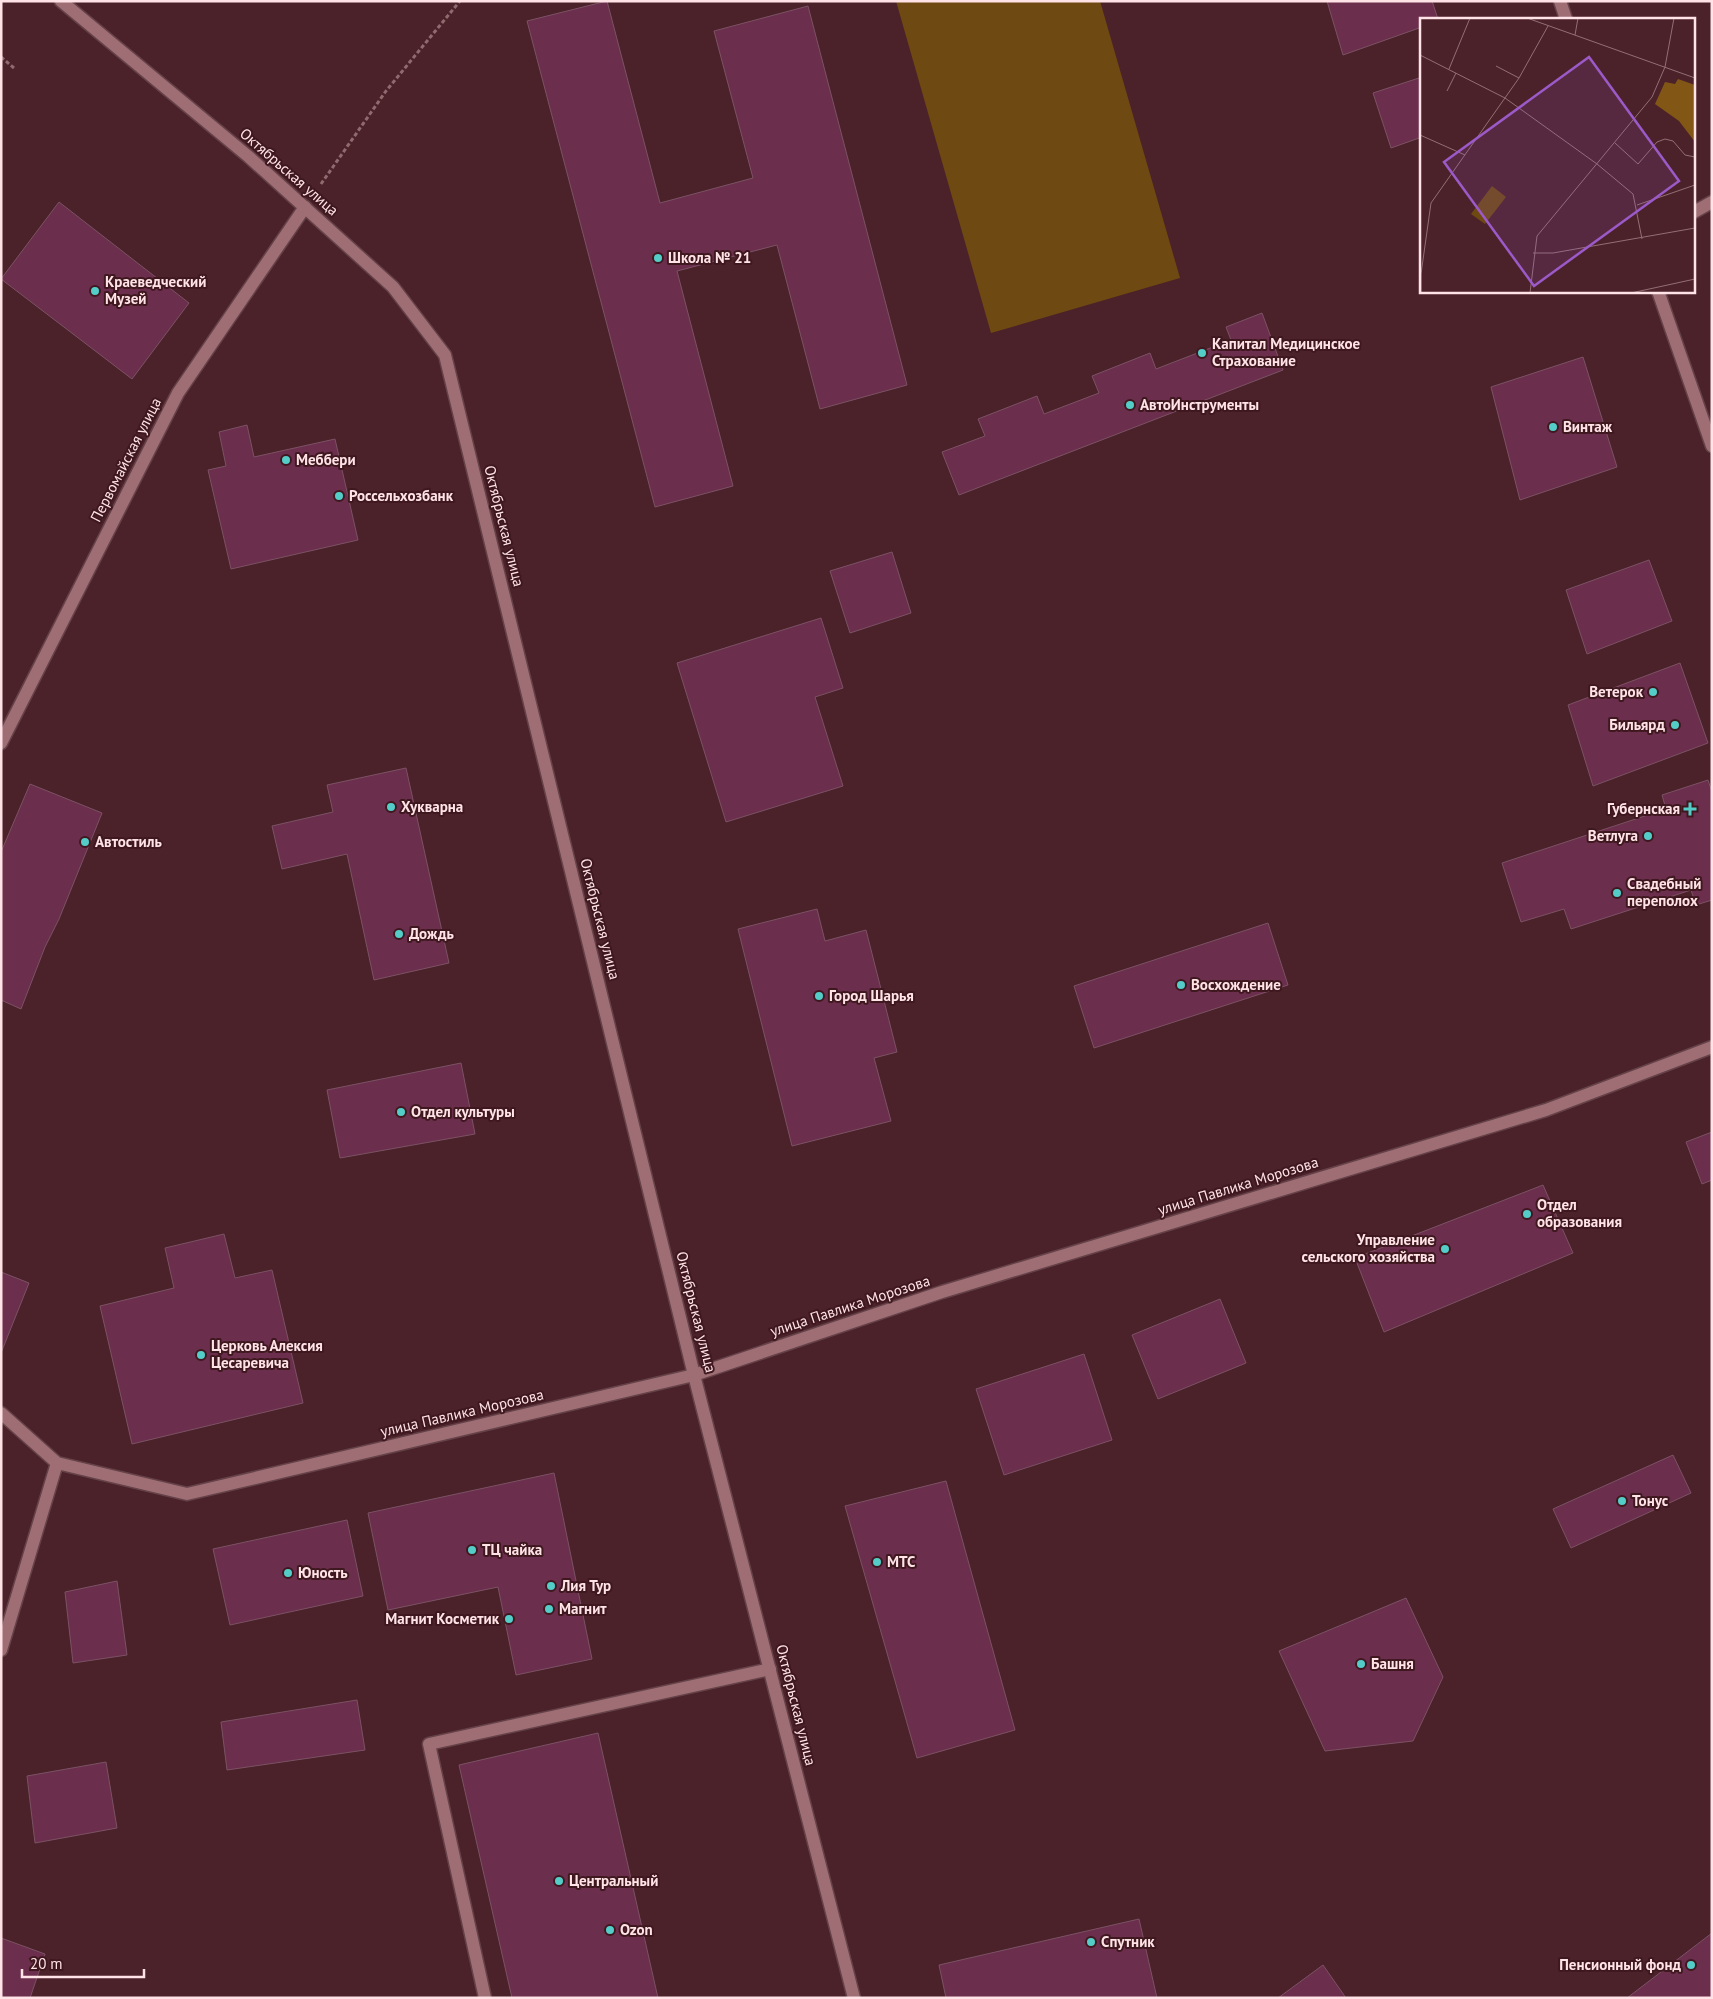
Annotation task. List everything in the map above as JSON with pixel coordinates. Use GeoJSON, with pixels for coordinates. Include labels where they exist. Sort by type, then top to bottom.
{"type":"FeatureCollection","features":[{"type":"Feature","properties":{"kind":"street","name":"Октябрьская улица"},"geometry":{"type":"LineString","coordinates":[[61,1],[249,157],[393,287],[445,356],[694,1375],[854,1998]]}},
{"type":"Feature","properties":{"kind":"street"},"geometry":{"type":"LineString","coordinates":[[1560,1],[1566,18]]}},
{"type":"Feature","properties":{"kind":"street"},"geometry":{"type":"LineString","coordinates":[[1696,211],[1712,202]]}},
{"type":"Feature","properties":{"kind":"street","name":"Первомайская улица"},"geometry":{"type":"LineString","coordinates":[[1,743],[178,393],[305,207]]}},
{"type":"Feature","properties":{"kind":"street"},"geometry":{"type":"LineString","coordinates":[[1658,292],[1712,446]]}},
{"type":"Feature","properties":{"kind":"street","name":"улица Павлика Морозова"},"geometry":{"type":"LineString","coordinates":[[1,1413],[57,1463],[187,1494],[694,1375],[942,1292],[1546,1110],[1712,1047]]}},
{"type":"Feature","properties":{"kind":"street"},"geometry":{"type":"LineString","coordinates":[[1,1650],[57,1463]]}},
{"type":"Feature","properties":{"kind":"street"},"geometry":{"type":"LineString","coordinates":[[485,1998],[429,1744],[770,1669]]}},
{"type":"Feature","properties":{"kind":"path"},"geometry":{"type":"LineString","coordinates":[[305,207],[386,91],[460,1]]}},
{"type":"Feature","properties":{"kind":"path"},"geometry":{"type":"LineString","coordinates":[[1,57],[14,68]]}},
{"type":"Feature","properties":{"kind":"shaded area"},"geometry":{"type":"Polygon","coordinates":[[[896,1],[1100,1],[1180,278],[991,333],[896,1]]]}},
{"type":"Feature","properties":{"kind":"building","name":"Школа № 21"},"geometry":{"type":"Polygon","coordinates":[[[607,1],[660,203],[753,178],[714,31],[808,6],[907,385],[820,409],[777,245],[677,271],[733,486],[655,507],[527,21],[607,1]]]}},
{"type":"Feature","properties":{"kind":"building"},"geometry":{"type":"Polygon","coordinates":[[[1327,1],[1432,1],[1438,18],[1420,18],[1420,28],[1343,55],[1327,1]]]}},
{"type":"Feature","properties":{"kind":"building"},"geometry":{"type":"Polygon","coordinates":[[[1420,78],[1420,138],[1391,148],[1373,93],[1420,78]]]}},
{"type":"Feature","properties":{"kind":"building","name":"Краеведческий Музей"},"geometry":{"type":"Polygon","coordinates":[[[59,202],[189,303],[132,379],[1,279],[59,202]]]}},
{"type":"Feature","properties":{"kind":"building","name":"АвтоИнструменты"},"geometry":{"type":"Polygon","coordinates":[[[1262,313],[1283,370],[959,495],[942,452],[985,436],[978,419],[1037,396],[1044,414],[1099,393],[1092,376],[1150,353],[1156,369],[1231,340],[1226,327],[1262,313]]]}},
{"type":"Feature","properties":{"kind":"building","name":"Винтаж"},"geometry":{"type":"Polygon","coordinates":[[[1583,357],[1617,467],[1520,500],[1491,387],[1583,357]]]}},
{"type":"Feature","properties":{"kind":"building"},"geometry":{"type":"Polygon","coordinates":[[[247,425],[254,457],[335,439],[358,540],[231,569],[208,470],[226,466],[219,432],[247,425]]]}},
{"type":"Feature","properties":{"kind":"building"},"geometry":{"type":"Polygon","coordinates":[[[892,552],[911,613],[850,633],[830,571],[892,552]]]}},
{"type":"Feature","properties":{"kind":"building"},"geometry":{"type":"Polygon","coordinates":[[[1649,560],[1672,621],[1587,654],[1566,590],[1649,560]]]}},
{"type":"Feature","properties":{"kind":"building"},"geometry":{"type":"Polygon","coordinates":[[[821,618],[843,688],[815,697],[843,786],[726,822],[677,663],[821,618]]]}},
{"type":"Feature","properties":{"kind":"building"},"geometry":{"type":"Polygon","coordinates":[[[1680,663],[1708,743],[1593,786],[1568,705],[1680,663]]]}},
{"type":"Feature","properties":{"kind":"building"},"geometry":{"type":"Polygon","coordinates":[[[406,768],[449,963],[374,980],[347,854],[282,869],[272,826],[333,812],[327,785],[406,768]]]}},
{"type":"Feature","properties":{"kind":"building","name":"Ветлуга"},"geometry":{"type":"Polygon","coordinates":[[[1708,780],[1712,792],[1712,900],[1696,905],[1691,890],[1571,929],[1564,909],[1521,922],[1502,863],[1666,809],[1662,795],[1708,780]]]}},
{"type":"Feature","properties":{"kind":"building"},"geometry":{"type":"Polygon","coordinates":[[[30,784],[102,813],[21,1009],[1,1000],[1,852],[30,784]]]}},
{"type":"Feature","properties":{"kind":"building","name":"Город Шарья"},"geometry":{"type":"Polygon","coordinates":[[[817,909],[825,941],[866,930],[897,1052],[874,1058],[891,1121],[792,1146],[738,929],[817,909]]]}},
{"type":"Feature","properties":{"kind":"building","name":"Восхождение"},"geometry":{"type":"Polygon","coordinates":[[[1268,923],[1288,985],[1094,1048],[1074,986],[1268,923]]]}},
{"type":"Feature","properties":{"kind":"building","name":"Отдел культуры"},"geometry":{"type":"Polygon","coordinates":[[[461,1063],[475,1134],[340,1158],[327,1090],[461,1063]]]}},
{"type":"Feature","properties":{"kind":"building"},"geometry":{"type":"Polygon","coordinates":[[[1712,1132],[1712,1180],[1702,1184],[1686,1142],[1712,1132]]]}},
{"type":"Feature","properties":{"kind":"building"},"geometry":{"type":"Polygon","coordinates":[[[1543,1185],[1573,1253],[1384,1332],[1355,1258],[1543,1185]]]}},
{"type":"Feature","properties":{"kind":"building","name":"Церковь Алексия Цесаревича"},"geometry":{"type":"Polygon","coordinates":[[[224,1234],[235,1278],[272,1270],[303,1403],[132,1444],[100,1306],[174,1288],[165,1248],[224,1234]]]}},
{"type":"Feature","properties":{"kind":"building"},"geometry":{"type":"Polygon","coordinates":[[[1,1272],[29,1283],[1,1353],[1,1272]]]}},
{"type":"Feature","properties":{"kind":"building"},"geometry":{"type":"Polygon","coordinates":[[[1220,1299],[1246,1363],[1158,1399],[1132,1335],[1220,1299]]]}},
{"type":"Feature","properties":{"kind":"building"},"geometry":{"type":"Polygon","coordinates":[[[1084,1354],[1112,1440],[1004,1475],[976,1389],[1084,1354]]]}},
{"type":"Feature","properties":{"kind":"building","name":"Тонус"},"geometry":{"type":"Polygon","coordinates":[[[1673,1455],[1691,1493],[1571,1548],[1553,1509],[1673,1455]]]}},
{"type":"Feature","properties":{"kind":"building","name":"ТЦ чайка"},"geometry":{"type":"Polygon","coordinates":[[[554,1473],[592,1659],[516,1675],[498,1587],[388,1610],[368,1513],[554,1473]]]}},
{"type":"Feature","properties":{"kind":"building"},"geometry":{"type":"Polygon","coordinates":[[[946,1481],[1015,1730],[917,1758],[845,1506],[946,1481]]]}},
{"type":"Feature","properties":{"kind":"building","name":"Юность"},"geometry":{"type":"Polygon","coordinates":[[[347,1520],[363,1596],[230,1625],[213,1549],[347,1520]]]}},
{"type":"Feature","properties":{"kind":"building"},"geometry":{"type":"Polygon","coordinates":[[[117,1581],[127,1655],[73,1663],[65,1592],[117,1581]]]}},
{"type":"Feature","properties":{"kind":"building","name":"Башня"},"geometry":{"type":"Polygon","coordinates":[[[1406,1598],[1443,1677],[1413,1741],[1325,1751],[1279,1651],[1406,1598]]]}},
{"type":"Feature","properties":{"kind":"building"},"geometry":{"type":"Polygon","coordinates":[[[357,1700],[365,1750],[227,1770],[221,1722],[357,1700]]]}},
{"type":"Feature","properties":{"kind":"building","name":"Центральный"},"geometry":{"type":"Polygon","coordinates":[[[598,1733],[658,1998],[512,1998],[459,1765],[598,1733]]]}},
{"type":"Feature","properties":{"kind":"building"},"geometry":{"type":"Polygon","coordinates":[[[106,1762],[117,1828],[35,1843],[27,1776],[106,1762]]]}},
{"type":"Feature","properties":{"kind":"building","name":"Спутник"},"geometry":{"type":"Polygon","coordinates":[[[1139,1919],[1157,1998],[946,1998],[939,1965],[1139,1919]]]}},
{"type":"Feature","properties":{"kind":"building","name":"Пенсионный фонд"},"geometry":{"type":"Polygon","coordinates":[[[1712,1933],[1712,1998],[1627,1998],[1712,1933]]]}},
{"type":"Feature","properties":{"kind":"building"},"geometry":{"type":"Polygon","coordinates":[[[1,1938],[45,1954],[30,1998],[1,1998],[1,1938]]]}},
{"type":"Feature","properties":{"kind":"building"},"geometry":{"type":"Polygon","coordinates":[[[1323,1965],[1346,1998],[1278,1998],[1323,1965]]]}},
{"type":"Feature","properties":{"kind":"place","name":"Школа № 21"},"geometry":{"type":"Point","coordinates":[658,258]}},
{"type":"Feature","properties":{"kind":"place","name":"Краеведческий Музей"},"geometry":{"type":"Point","coordinates":[95,291]}},
{"type":"Feature","properties":{"kind":"place","name":"Капитал Медицинское Страхование"},"geometry":{"type":"Point","coordinates":[1202,353]}},
{"type":"Feature","properties":{"kind":"place","name":"АвтоИнструменты"},"geometry":{"type":"Point","coordinates":[1130,405]}},
{"type":"Feature","properties":{"kind":"place","name":"Винтаж"},"geometry":{"type":"Point","coordinates":[1553,427]}},
{"type":"Feature","properties":{"kind":"place","name":"Меббери"},"geometry":{"type":"Point","coordinates":[286,460]}},
{"type":"Feature","properties":{"kind":"place","name":"Россельхозбанк"},"geometry":{"type":"Point","coordinates":[339,496]}},
{"type":"Feature","properties":{"kind":"place","name":"Ветерок"},"geometry":{"type":"Point","coordinates":[1653,692]}},
{"type":"Feature","properties":{"kind":"place","name":"Бильярд"},"geometry":{"type":"Point","coordinates":[1675,725]}},
{"type":"Feature","properties":{"kind":"place","name":"Хукварна"},"geometry":{"type":"Point","coordinates":[391,807]}},
{"type":"Feature","properties":{"kind":"place","name":"Губернская"},"geometry":{"type":"Point","coordinates":[1690,809]}},
{"type":"Feature","properties":{"kind":"place","name":"Ветлуга"},"geometry":{"type":"Point","coordinates":[1648,836]}},
{"type":"Feature","properties":{"kind":"place","name":"Автостиль"},"geometry":{"type":"Point","coordinates":[85,842]}},
{"type":"Feature","properties":{"kind":"place","name":"Свадебный переполох"},"geometry":{"type":"Point","coordinates":[1617,893]}},
{"type":"Feature","properties":{"kind":"place","name":"Дождь"},"geometry":{"type":"Point","coordinates":[399,934]}},
{"type":"Feature","properties":{"kind":"place","name":"Восхождение"},"geometry":{"type":"Point","coordinates":[1181,985]}},
{"type":"Feature","properties":{"kind":"place","name":"Город Шарья"},"geometry":{"type":"Point","coordinates":[819,996]}},
{"type":"Feature","properties":{"kind":"place","name":"Отдел культуры"},"geometry":{"type":"Point","coordinates":[401,1112]}},
{"type":"Feature","properties":{"kind":"place","name":"Отдел образования"},"geometry":{"type":"Point","coordinates":[1527,1214]}},
{"type":"Feature","properties":{"kind":"place","name":"Управление сельского хозяйства"},"geometry":{"type":"Point","coordinates":[1445,1249]}},
{"type":"Feature","properties":{"kind":"place","name":"Церковь Алексия Цесаревича"},"geometry":{"type":"Point","coordinates":[201,1355]}},
{"type":"Feature","properties":{"kind":"place","name":"Тонус"},"geometry":{"type":"Point","coordinates":[1622,1501]}},
{"type":"Feature","properties":{"kind":"place","name":"ТЦ чайка"},"geometry":{"type":"Point","coordinates":[472,1550]}},
{"type":"Feature","properties":{"kind":"place","name":"МТС"},"geometry":{"type":"Point","coordinates":[877,1562]}},
{"type":"Feature","properties":{"kind":"place","name":"Юность"},"geometry":{"type":"Point","coordinates":[288,1573]}},
{"type":"Feature","properties":{"kind":"place","name":"Лия Тур"},"geometry":{"type":"Point","coordinates":[551,1586]}},
{"type":"Feature","properties":{"kind":"place","name":"Магнит"},"geometry":{"type":"Point","coordinates":[549,1609]}},
{"type":"Feature","properties":{"kind":"place","name":"Магнит Косметик"},"geometry":{"type":"Point","coordinates":[509,1619]}},
{"type":"Feature","properties":{"kind":"place","name":"Башня"},"geometry":{"type":"Point","coordinates":[1361,1664]}},
{"type":"Feature","properties":{"kind":"place","name":"Центральный"},"geometry":{"type":"Point","coordinates":[559,1881]}},
{"type":"Feature","properties":{"kind":"place","name":"Ozon"},"geometry":{"type":"Point","coordinates":[610,1930]}},
{"type":"Feature","properties":{"kind":"place","name":"Спутник"},"geometry":{"type":"Point","coordinates":[1091,1942]}},
{"type":"Feature","properties":{"kind":"place","name":"Пенсионный фонд"},"geometry":{"type":"Point","coordinates":[1691,1965]}}]}
